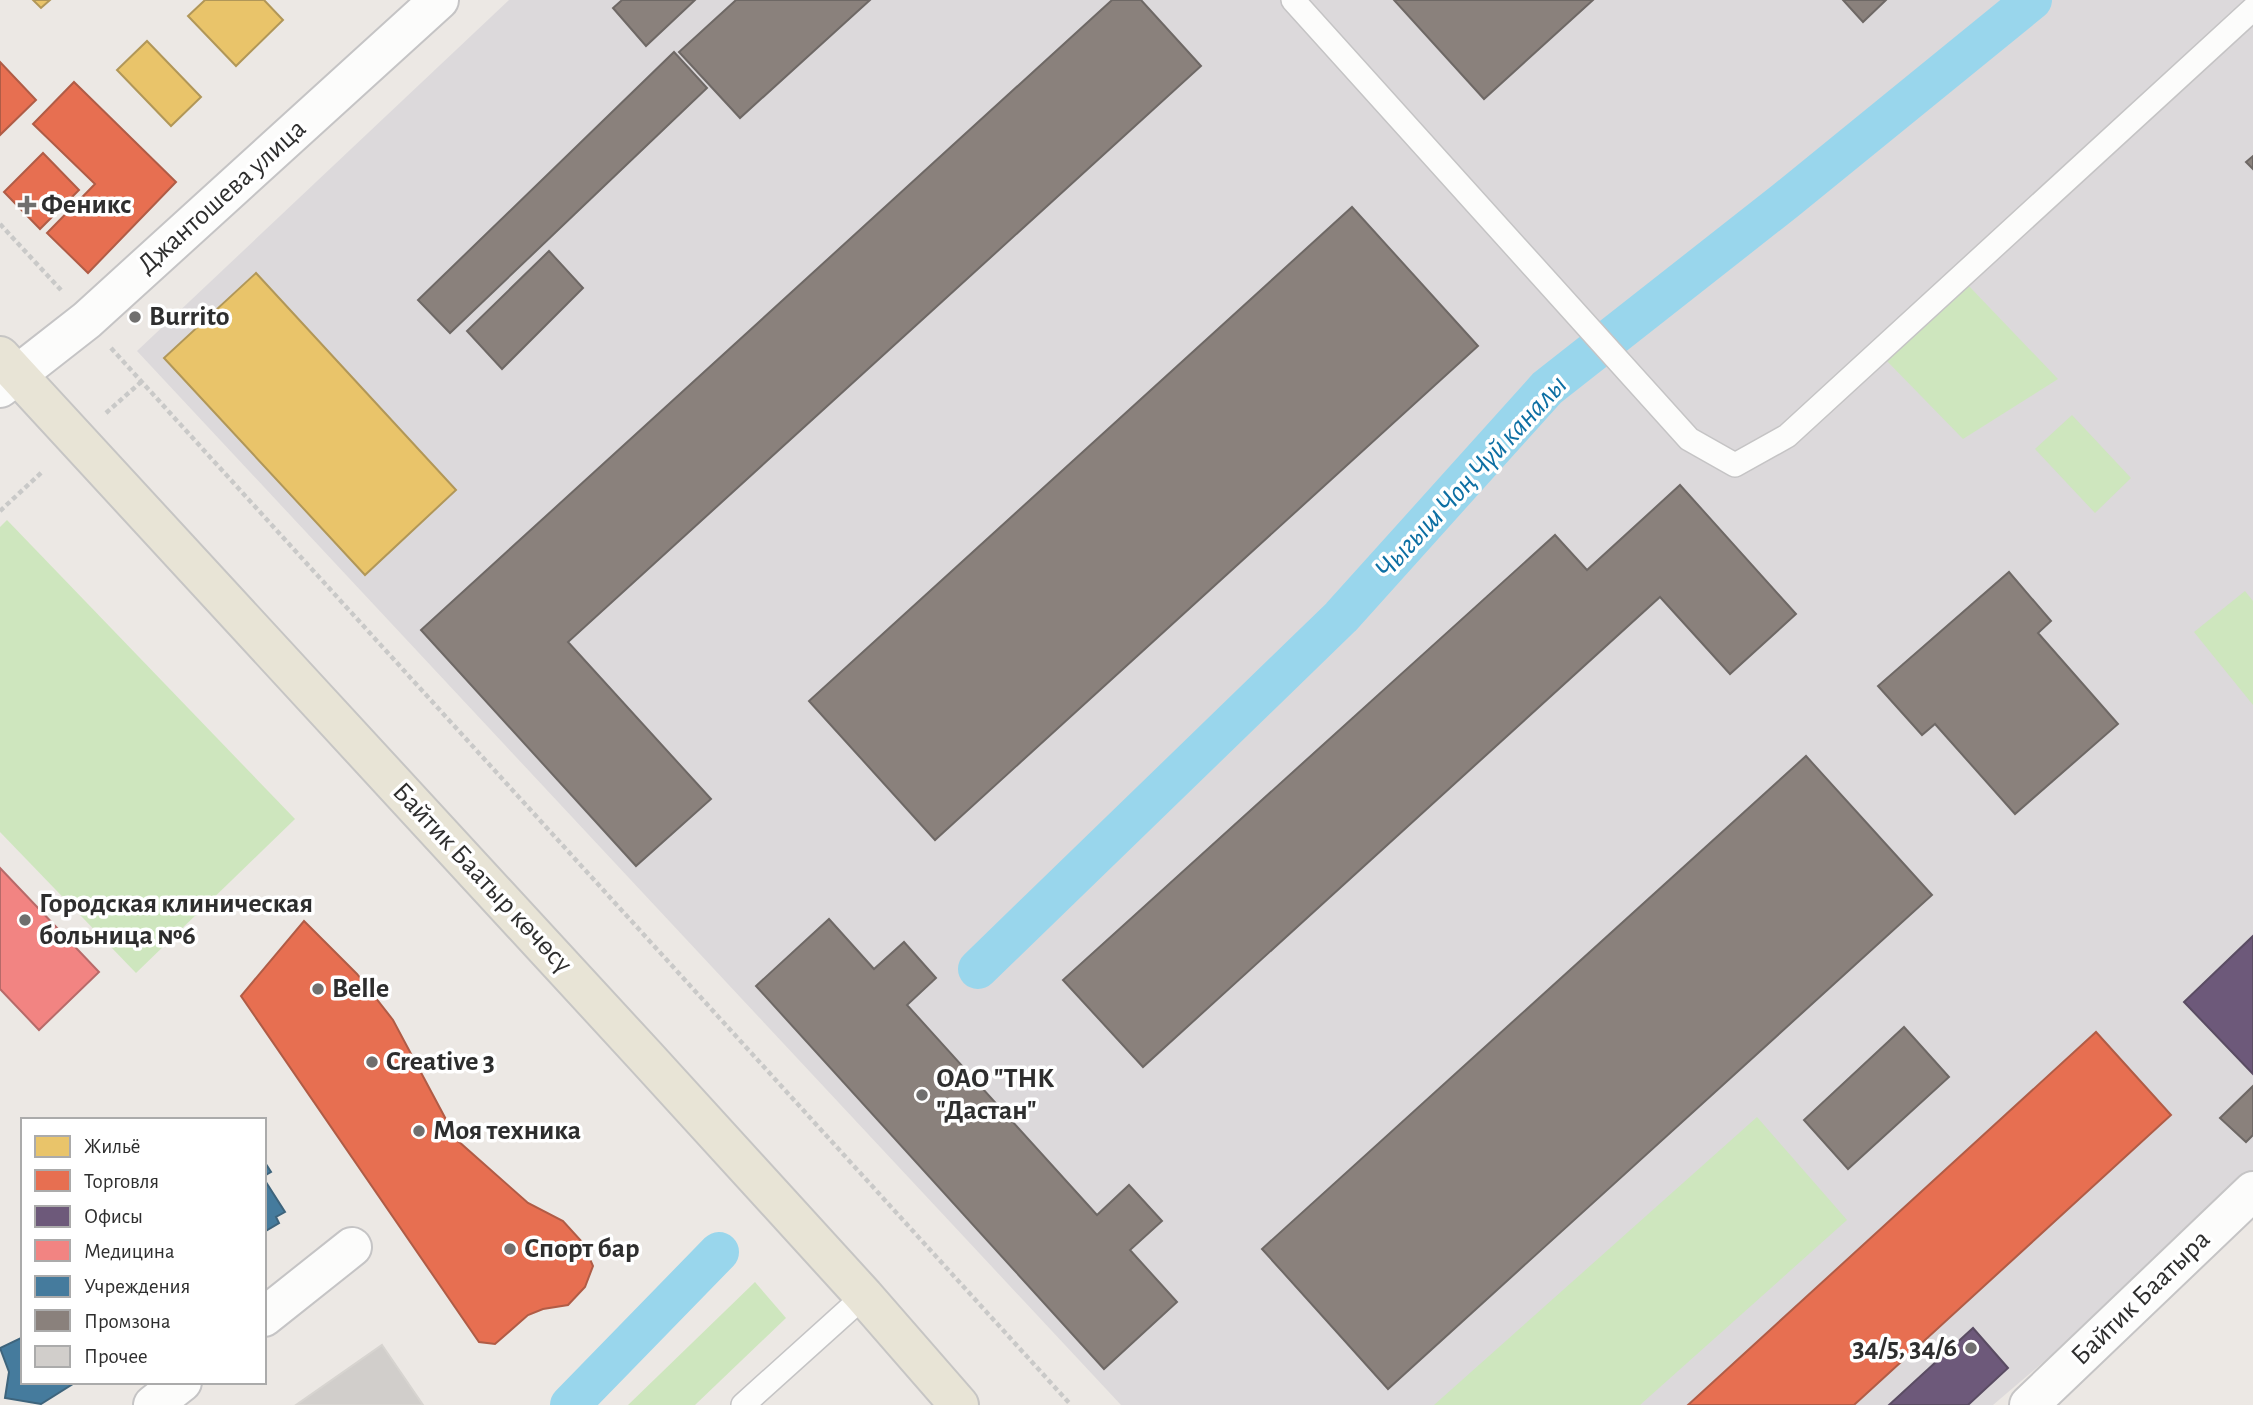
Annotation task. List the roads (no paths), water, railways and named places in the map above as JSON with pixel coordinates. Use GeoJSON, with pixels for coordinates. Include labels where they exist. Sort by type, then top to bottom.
{"type":"FeatureCollection","features":[{"type":"Feature","properties":{"kind":"main road","name":"Байтик Баатыр көчөсү"},"geometry":{"type":"LineString","coordinates":[[6,373],[864,1296],[958,1405]]}},
{"type":"Feature","properties":{"kind":"street","name":"Джантошева улица"},"geometry":{"type":"LineString","coordinates":[[6,373],[87,320],[439,0]]}},
{"type":"Feature","properties":{"kind":"street","name":"Байтик Баатыра"},"geometry":{"type":"LineString","coordinates":[[2029,1405],[2253,1191]]}},
{"type":"Feature","properties":{"kind":"street"},"geometry":{"type":"LineString","coordinates":[[266,1315],[352,1247]]}},
{"type":"Feature","properties":{"kind":"street"},"geometry":{"type":"LineString","coordinates":[[153,1405],[179,1384]]}},
{"type":"Feature","properties":{"kind":"lane"},"geometry":{"type":"LineString","coordinates":[[1293,0],[1689,439],[1735,465],[1787,436],[2253,9]]}},
{"type":"Feature","properties":{"kind":"lane"},"geometry":{"type":"LineString","coordinates":[[743,1405],[864,1296]]}},
{"type":"Feature","properties":{"kind":"waterway","name":"Чыгыш Чоң Чүй каналы"},"geometry":{"type":"LineString","coordinates":[[978,969],[1341,617],[1547,388],[1785,201],[2032,0]]}},
{"type":"Feature","properties":{"kind":"waterway","name":"Чыгыш Чоң Чүй каналы"},"geometry":{"type":"LineString","coordinates":[[570,1405],[719,1252]]}},
{"type":"Feature","properties":{"kind":"place","name":"Феникс"},"geometry":{"type":"Point","coordinates":[27,205]}},
{"type":"Feature","properties":{"kind":"place","name":"Burrito"},"geometry":{"type":"Point","coordinates":[135,317]}},
{"type":"Feature","properties":{"kind":"place","name":"Городская клиническая больница №6"},"geometry":{"type":"Point","coordinates":[25,920]}},
{"type":"Feature","properties":{"kind":"place","name":"Belle"},"geometry":{"type":"Point","coordinates":[318,989]}},
{"type":"Feature","properties":{"kind":"place","name":"Creative 3"},"geometry":{"type":"Point","coordinates":[372,1062]}},
{"type":"Feature","properties":{"kind":"place","name":"ОАО \"ТНК \"Дастан\""},"geometry":{"type":"Point","coordinates":[922,1095]}},
{"type":"Feature","properties":{"kind":"place","name":"Моя техника"},"geometry":{"type":"Point","coordinates":[419,1131]}},
{"type":"Feature","properties":{"kind":"place","name":"Спорт бар"},"geometry":{"type":"Point","coordinates":[510,1249]}},
{"type":"Feature","properties":{"kind":"place","name":"34/5, 34/6"},"geometry":{"type":"Point","coordinates":[1971,1348]}}]}
